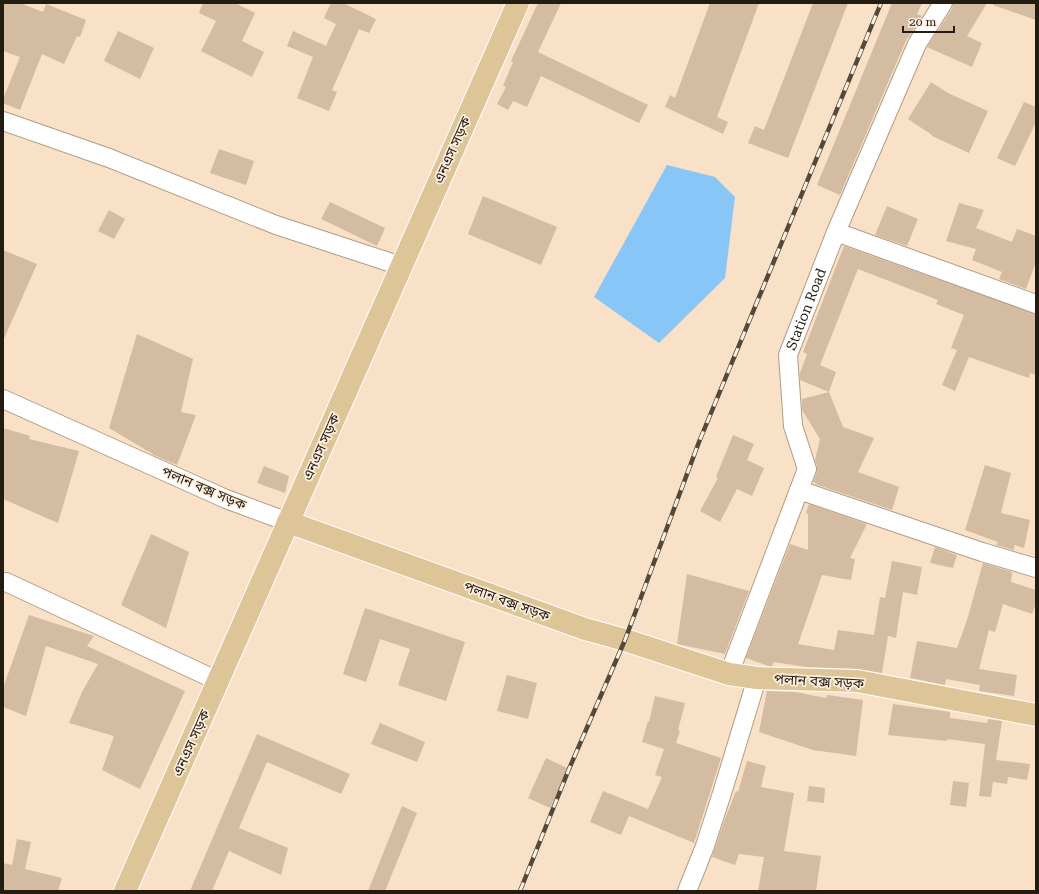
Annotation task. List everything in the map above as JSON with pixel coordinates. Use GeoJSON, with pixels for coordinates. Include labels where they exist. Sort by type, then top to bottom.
{"type":"FeatureCollection","features":[{"type":"Feature","properties":{"kind":"main road","name":"এনএস সড়ক"},"geometry":{"type":"LineString","coordinates":[[125,891],[518,3]]}},
{"type":"Feature","properties":{"kind":"main road","name":"পলান বক্স সড়ক"},"geometry":{"type":"LineString","coordinates":[[288,522],[585,629],[625,640],[729,674],[756,678],[857,681],[1036,715]]}},
{"type":"Feature","properties":{"kind":"street","name":"Station Road"},"geometry":{"type":"LineString","coordinates":[[729,674],[807,469],[793,426],[788,355],[836,232],[917,44],[943,3]]}},
{"type":"Feature","properties":{"kind":"street"},"geometry":{"type":"LineString","coordinates":[[3,121],[108,158],[276,225],[401,266]]}},
{"type":"Feature","properties":{"kind":"street"},"geometry":{"type":"LineString","coordinates":[[836,232],[1036,304]]}},
{"type":"Feature","properties":{"kind":"street","name":"পলান বক্স সড়ক"},"geometry":{"type":"LineString","coordinates":[[3,399],[226,499],[288,522]]}},
{"type":"Feature","properties":{"kind":"street"},"geometry":{"type":"LineString","coordinates":[[799,490],[982,552],[1036,568]]}},
{"type":"Feature","properties":{"kind":"street"},"geometry":{"type":"LineString","coordinates":[[6,582],[218,680]]}},
{"type":"Feature","properties":{"kind":"street"},"geometry":{"type":"LineString","coordinates":[[687,891],[705,846],[719,804],[756,678]]}},
{"type":"Feature","properties":{"kind":"water"},"geometry":{"type":"Polygon","coordinates":[[[667,165],[715,177],[735,197],[725,278],[659,343],[594,297],[667,165]]]}},
{"type":"Feature","properties":{"kind":"building"},"geometry":{"type":"Polygon","coordinates":[[[3,3],[20,3],[43,12],[46,4],[86,20],[80,37],[77,36],[64,64],[42,54],[20,110],[3,103],[3,99],[20,57],[3,51],[3,3]]]}},
{"type":"Feature","properties":{"kind":"building"},"geometry":{"type":"Polygon","coordinates":[[[203,3],[235,3],[255,13],[242,41],[264,52],[252,77],[201,51],[216,21],[199,13],[203,3]]]}},
{"type":"Feature","properties":{"kind":"building"},"geometry":{"type":"Polygon","coordinates":[[[331,3],[343,3],[376,19],[369,33],[359,29],[332,90],[337,92],[329,111],[297,98],[313,57],[287,46],[293,31],[326,46],[336,24],[324,18],[331,3]]]}},
{"type":"Feature","properties":{"kind":"building"},"geometry":{"type":"Polygon","coordinates":[[[538,3],[561,3],[538,52],[648,105],[639,123],[541,76],[527,107],[513,101],[508,110],[497,104],[506,87],[503,86],[513,62],[511,61],[538,3]]]}},
{"type":"Feature","properties":{"kind":"building"},"geometry":{"type":"Polygon","coordinates":[[[710,3],[759,3],[717,117],[728,122],[723,134],[665,107],[670,95],[675,98],[710,3]]]}},
{"type":"Feature","properties":{"kind":"building"},"geometry":{"type":"Polygon","coordinates":[[[813,3],[848,3],[788,158],[748,143],[755,126],[764,130],[813,3]]]}},
{"type":"Feature","properties":{"kind":"building"},"geometry":{"type":"Polygon","coordinates":[[[892,3],[922,3],[917,14],[922,16],[907,38],[840,195],[817,185],[892,3]]]}},
{"type":"Feature","properties":{"kind":"building"},"geometry":{"type":"Polygon","coordinates":[[[953,3],[987,3],[967,36],[982,43],[972,67],[927,47],[952,9],[953,3]]]}},
{"type":"Feature","properties":{"kind":"building"},"geometry":{"type":"Polygon","coordinates":[[[993,3],[1036,3],[1036,20],[993,5],[993,3]]]}},
{"type":"Feature","properties":{"kind":"building"},"geometry":{"type":"Polygon","coordinates":[[[118,31],[154,48],[140,79],[104,61],[118,31]]]}},
{"type":"Feature","properties":{"kind":"building"},"geometry":{"type":"Polygon","coordinates":[[[931,82],[948,93],[988,111],[969,153],[932,136],[908,119],[931,82]]]}},
{"type":"Feature","properties":{"kind":"building"},"geometry":{"type":"Polygon","coordinates":[[[1024,102],[1036,107],[1036,122],[1015,166],[997,158],[1024,102]]]}},
{"type":"Feature","properties":{"kind":"building"},"geometry":{"type":"Polygon","coordinates":[[[219,149],[254,161],[246,185],[210,173],[219,149]]]}},
{"type":"Feature","properties":{"kind":"building"},"geometry":{"type":"Polygon","coordinates":[[[483,196],[557,227],[541,265],[468,234],[483,196]]]}},
{"type":"Feature","properties":{"kind":"building"},"geometry":{"type":"Polygon","coordinates":[[[330,202],[385,228],[377,246],[321,219],[330,202]]]}},
{"type":"Feature","properties":{"kind":"building"},"geometry":{"type":"Polygon","coordinates":[[[959,203],[984,210],[976,228],[1012,242],[1017,229],[1036,236],[1036,262],[1026,289],[999,279],[1002,272],[972,260],[976,249],[946,241],[959,203]]]}},
{"type":"Feature","properties":{"kind":"building"},"geometry":{"type":"Polygon","coordinates":[[[887,206],[918,219],[907,246],[875,235],[887,206]]]}},
{"type":"Feature","properties":{"kind":"building"},"geometry":{"type":"Polygon","coordinates":[[[109,210],[125,219],[114,239],[98,231],[109,210]]]}},
{"type":"Feature","properties":{"kind":"building"},"geometry":{"type":"Polygon","coordinates":[[[844,246],[1036,314],[1036,375],[1030,373],[1029,378],[969,357],[955,391],[942,385],[957,350],[951,348],[964,315],[936,304],[938,300],[858,269],[820,365],[836,372],[829,392],[800,380],[800,373],[807,354],[803,352],[844,246]]]}},
{"type":"Feature","properties":{"kind":"building"},"geometry":{"type":"Polygon","coordinates":[[[3,250],[37,264],[3,341],[3,250]]]}},
{"type":"Feature","properties":{"kind":"building"},"geometry":{"type":"Polygon","coordinates":[[[137,334],[193,359],[181,412],[196,415],[177,465],[156,456],[109,428],[137,334]]]}},
{"type":"Feature","properties":{"kind":"building"},"geometry":{"type":"Polygon","coordinates":[[[829,392],[843,427],[874,438],[858,472],[899,487],[892,510],[815,484],[816,483],[813,482],[817,472],[815,460],[820,439],[802,410],[802,399],[829,392]]]}},
{"type":"Feature","properties":{"kind":"building"},"geometry":{"type":"Polygon","coordinates":[[[3,428],[30,436],[29,439],[79,451],[58,523],[3,499],[3,428]]]}},
{"type":"Feature","properties":{"kind":"building"},"geometry":{"type":"Polygon","coordinates":[[[733,435],[754,444],[747,460],[764,468],[752,496],[737,489],[720,522],[700,511],[718,478],[716,477],[733,435]]]}},
{"type":"Feature","properties":{"kind":"building"},"geometry":{"type":"Polygon","coordinates":[[[985,465],[1011,473],[1001,513],[1030,520],[1024,548],[1014,545],[1014,550],[996,545],[998,542],[965,530],[985,465]]]}},
{"type":"Feature","properties":{"kind":"building"},"geometry":{"type":"Polygon","coordinates":[[[264,466],[289,476],[285,493],[257,483],[264,466]]]}},
{"type":"Feature","properties":{"kind":"building"},"geometry":{"type":"Polygon","coordinates":[[[809,504],[867,524],[850,558],[855,559],[851,580],[822,575],[798,644],[834,650],[838,630],[874,635],[880,597],[885,598],[892,561],[922,567],[917,595],[903,592],[896,638],[888,636],[882,673],[857,669],[806,667],[774,662],[772,666],[768,666],[746,658],[790,544],[808,550],[808,514],[806,513],[809,504]]]}},
{"type":"Feature","properties":{"kind":"building"},"geometry":{"type":"Polygon","coordinates":[[[151,534],[189,552],[166,628],[121,605],[151,534]]]}},
{"type":"Feature","properties":{"kind":"building"},"geometry":{"type":"Polygon","coordinates":[[[935,547],[957,555],[953,568],[930,563],[935,547]]]}},
{"type":"Feature","properties":{"kind":"building"},"geometry":{"type":"Polygon","coordinates":[[[983,563],[1012,572],[1011,582],[1036,590],[1036,603],[1032,614],[1003,604],[995,632],[989,630],[979,669],[1017,675],[1014,696],[979,691],[980,685],[946,679],[945,685],[910,678],[917,641],[957,648],[967,620],[983,563]]]}},
{"type":"Feature","properties":{"kind":"building"},"geometry":{"type":"Polygon","coordinates":[[[687,574],[749,591],[725,654],[677,644],[687,574]]]}},
{"type":"Feature","properties":{"kind":"building"},"geometry":{"type":"Polygon","coordinates":[[[365,608],[465,642],[446,701],[398,685],[410,649],[380,639],[366,682],[343,674],[365,608]]]}},
{"type":"Feature","properties":{"kind":"building"},"geometry":{"type":"Polygon","coordinates":[[[29,615],[94,636],[87,646],[185,691],[140,789],[102,770],[114,736],[69,723],[82,692],[98,664],[46,646],[26,716],[3,707],[3,688],[29,615]]]}},
{"type":"Feature","properties":{"kind":"building"},"geometry":{"type":"Polygon","coordinates":[[[507,675],[537,683],[528,719],[497,711],[507,675]]]}},
{"type":"Feature","properties":{"kind":"building"},"geometry":{"type":"Polygon","coordinates":[[[767,691],[795,692],[826,698],[827,695],[863,700],[856,756],[813,750],[759,732],[767,691]]]}},
{"type":"Feature","properties":{"kind":"building"},"geometry":{"type":"Polygon","coordinates":[[[655,696],[685,703],[678,730],[680,731],[676,743],[721,758],[694,843],[629,816],[621,835],[590,822],[603,791],[648,809],[662,777],[655,775],[664,749],[642,742],[648,721],[649,722],[655,696]]]}},
{"type":"Feature","properties":{"kind":"building"},"geometry":{"type":"Polygon","coordinates":[[[893,704],[950,712],[950,718],[987,723],[988,719],[1002,721],[996,760],[1030,764],[1027,780],[1008,777],[1007,784],[993,782],[991,797],[979,796],[985,744],[947,739],[947,741],[888,735],[893,704]]]}},
{"type":"Feature","properties":{"kind":"building"},"geometry":{"type":"Polygon","coordinates":[[[380,723],[425,742],[417,762],[371,744],[380,723]]]}},
{"type":"Feature","properties":{"kind":"building"},"geometry":{"type":"Polygon","coordinates":[[[257,734],[350,774],[341,794],[267,762],[239,828],[288,848],[281,875],[229,851],[212,891],[190,891],[257,734]]]}},
{"type":"Feature","properties":{"kind":"building"},"geometry":{"type":"Polygon","coordinates":[[[546,758],[569,769],[550,808],[528,798],[546,758]]]}},
{"type":"Feature","properties":{"kind":"building"},"geometry":{"type":"Polygon","coordinates":[[[747,761],[766,766],[761,787],[794,793],[784,851],[821,856],[816,891],[758,891],[764,857],[739,854],[735,865],[712,857],[736,791],[738,792],[747,761]]]}},
{"type":"Feature","properties":{"kind":"building"},"geometry":{"type":"Polygon","coordinates":[[[953,781],[969,783],[966,807],[950,805],[953,781]]]}},
{"type":"Feature","properties":{"kind":"building"},"geometry":{"type":"Polygon","coordinates":[[[809,786],[825,788],[824,803],[807,801],[809,786]]]}},
{"type":"Feature","properties":{"kind":"building"},"geometry":{"type":"Polygon","coordinates":[[[402,806],[417,813],[385,891],[368,891],[402,806]]]}},
{"type":"Feature","properties":{"kind":"building"},"geometry":{"type":"Polygon","coordinates":[[[17,839],[31,842],[25,869],[62,878],[58,891],[3,891],[3,863],[12,865],[17,839]]]}},
{"type":"Feature","properties":{"kind":"railway"},"geometry":{"type":"LineString","coordinates":[[520,891],[569,769],[625,640],[699,442],[881,3]]}}]}
